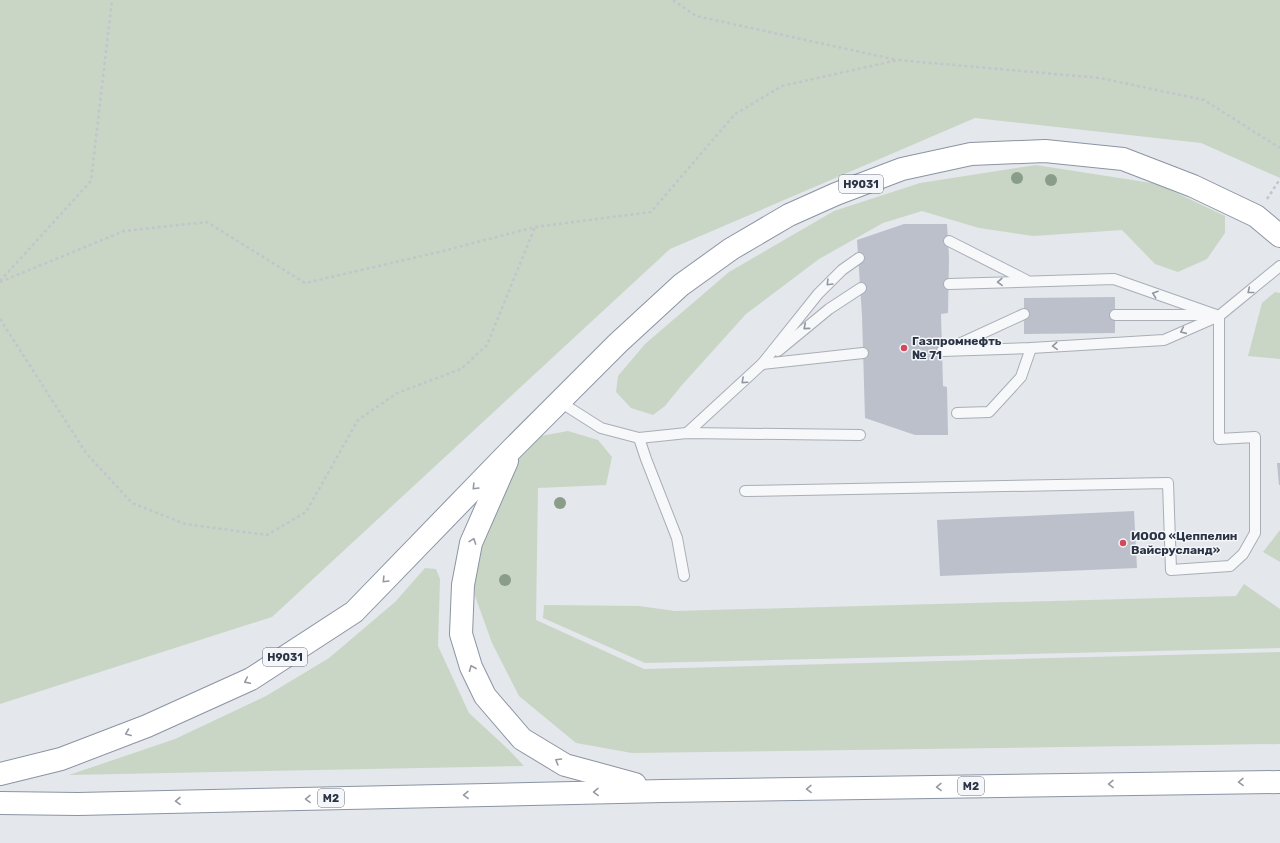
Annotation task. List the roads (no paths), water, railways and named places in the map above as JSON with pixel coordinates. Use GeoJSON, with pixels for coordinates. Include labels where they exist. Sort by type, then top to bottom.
{"type":"FeatureCollection","features":[{"type":"Feature","properties":{"kind":"highway","name":"Н9031"},"geometry":{"type":"LineString","coordinates":[[0,774],[68,756],[147,726],[251,679],[354,612],[512,449],[618,343],[681,285],[731,249],[789,215],[836,194],[902,169],[971,154],[1045,151],[1123,159],[1193,186],[1256,216],[1280,236]]}},
{"type":"Feature","properties":{"kind":"highway","name":"Н9031"},"geometry":{"type":"LineString","coordinates":[[512,449],[471,543],[463,585],[461,634],[471,667],[484,696],[522,739],[565,764],[607,777],[663,791]]}},
{"type":"Feature","properties":{"kind":"highway","name":"М2"},"geometry":{"type":"LineString","coordinates":[[0,803],[78,804],[663,791],[1280,782]]}},
{"type":"Feature","properties":{"kind":"lane"},"geometry":{"type":"LineString","coordinates":[[948,241],[1028,281]]}},
{"type":"Feature","properties":{"kind":"lane"},"geometry":{"type":"LineString","coordinates":[[762,364],[818,294],[842,270],[859,258]]}},
{"type":"Feature","properties":{"kind":"lane"},"geometry":{"type":"LineString","coordinates":[[1024,314],[942,352],[1164,340],[1218,316],[1280,266]]}},
{"type":"Feature","properties":{"kind":"lane"},"geometry":{"type":"LineString","coordinates":[[949,284],[1114,279],[1218,316]]}},
{"type":"Feature","properties":{"kind":"lane"},"geometry":{"type":"LineString","coordinates":[[686,433],[762,364],[829,309],[861,288]]}},
{"type":"Feature","properties":{"kind":"lane"},"geometry":{"type":"LineString","coordinates":[[1115,314],[1218,316]]}},
{"type":"Feature","properties":{"kind":"lane"},"geometry":{"type":"LineString","coordinates":[[745,491],[1168,482],[1171,570],[1230,566],[1243,554],[1255,533],[1255,437],[1219,439],[1218,316]]}},
{"type":"Feature","properties":{"kind":"lane"},"geometry":{"type":"LineString","coordinates":[[957,413],[989,412],[1021,377],[1031,348]]}},
{"type":"Feature","properties":{"kind":"lane"},"geometry":{"type":"LineString","coordinates":[[762,364],[863,353]]}},
{"type":"Feature","properties":{"kind":"lane"},"geometry":{"type":"LineString","coordinates":[[560,402],[601,428],[639,438],[686,433],[860,434]]}},
{"type":"Feature","properties":{"kind":"lane"},"geometry":{"type":"LineString","coordinates":[[639,438],[677,538],[684,576]]}},
{"type":"Feature","properties":{"kind":"place","name":"Газпромнефть № 71"},"geometry":{"type":"Point","coordinates":[904,348]}},
{"type":"Feature","properties":{"kind":"place","name":"ИООО «Цеппелин Вайсрусланд»"},"geometry":{"type":"Point","coordinates":[1123,543]}}]}
